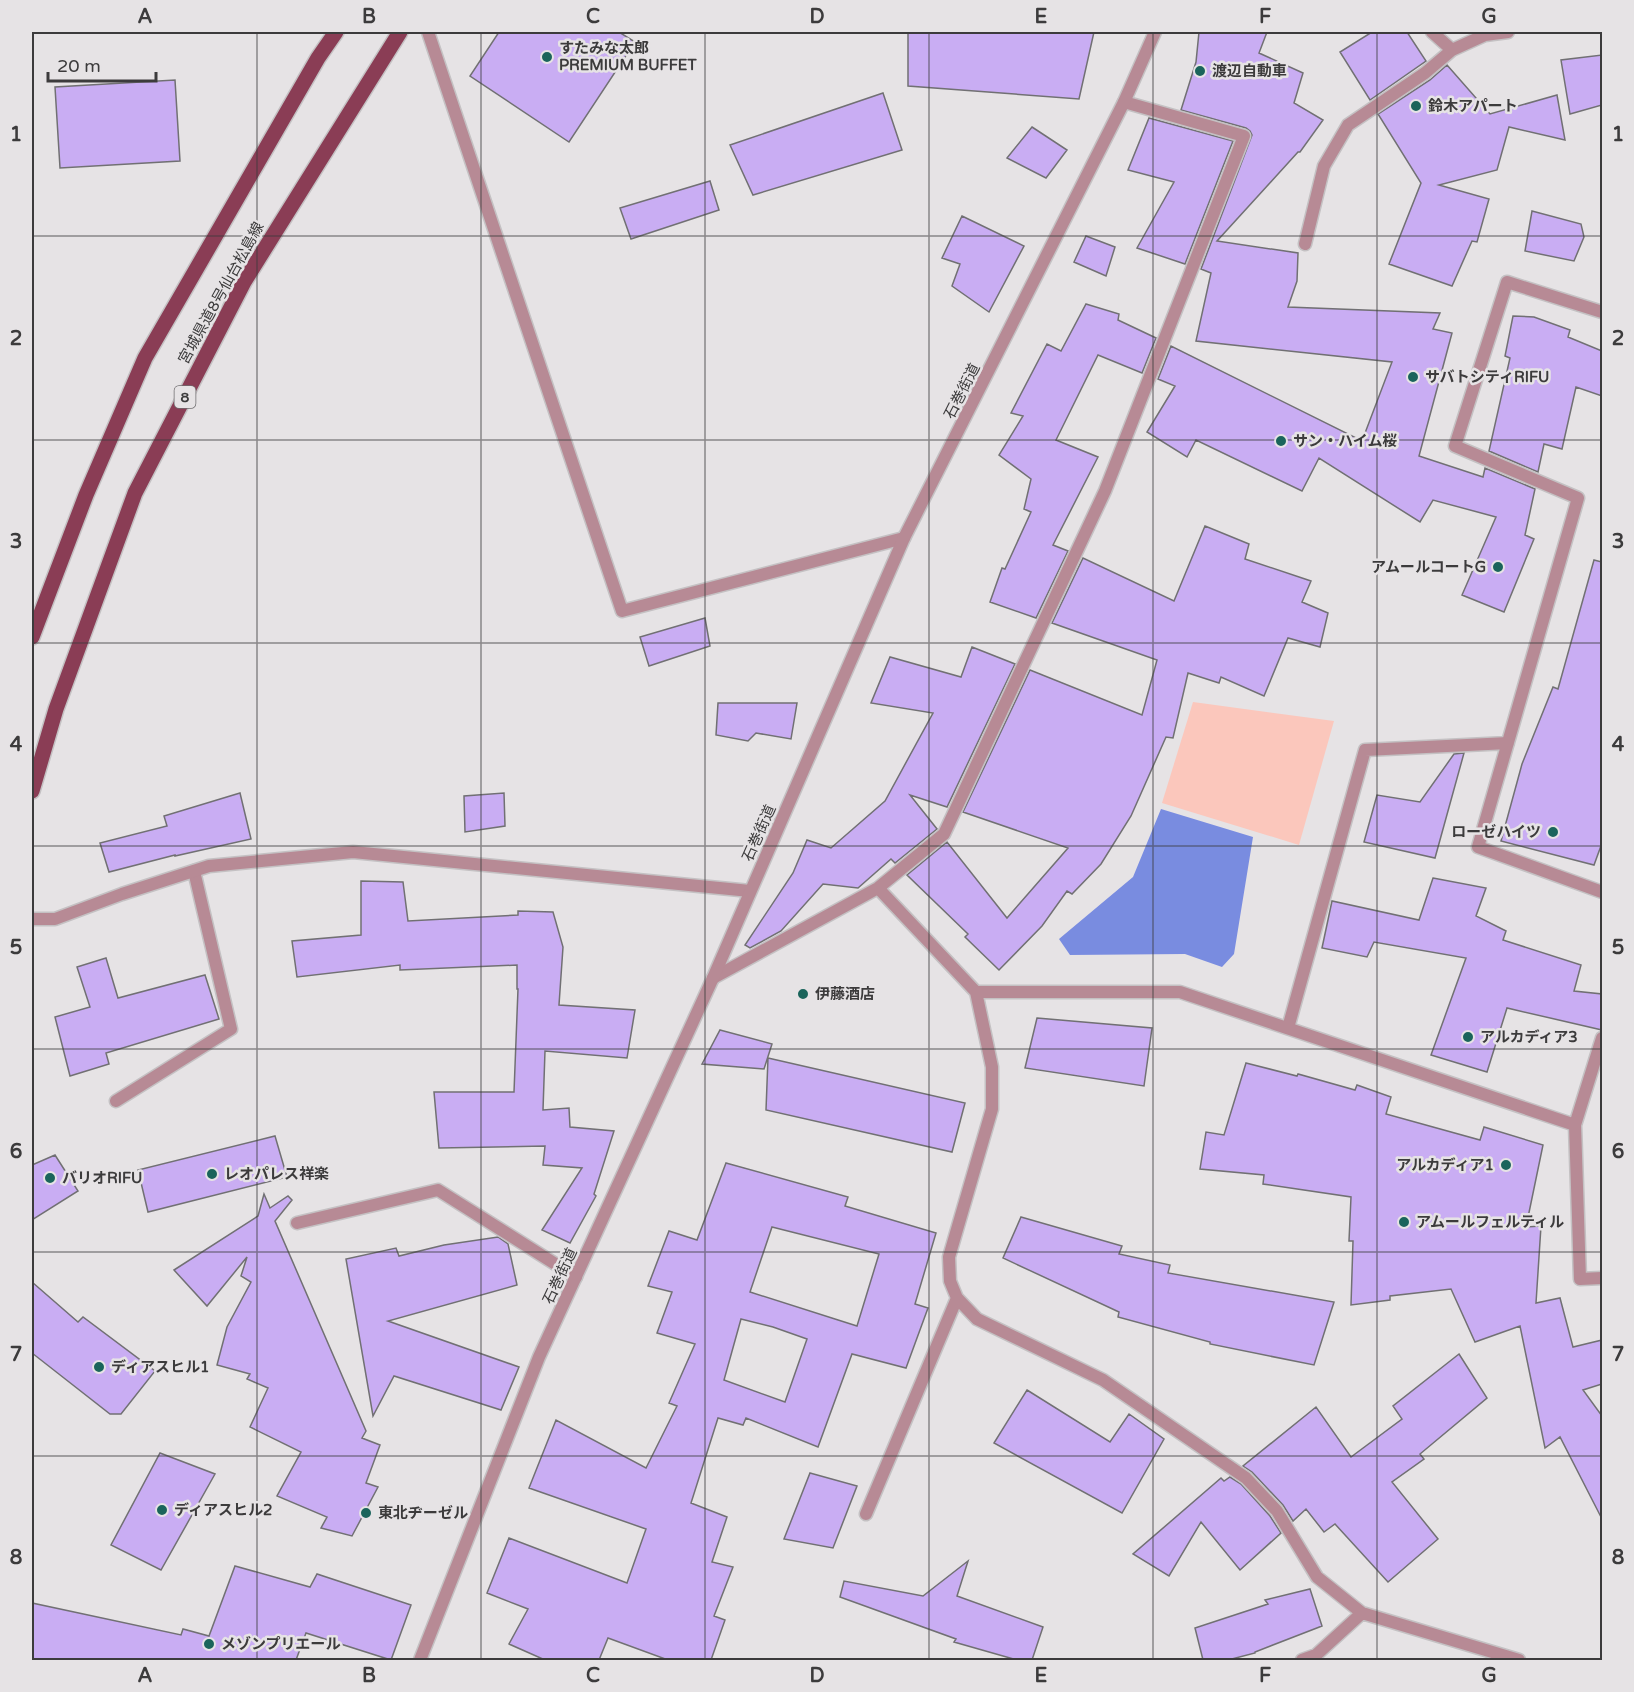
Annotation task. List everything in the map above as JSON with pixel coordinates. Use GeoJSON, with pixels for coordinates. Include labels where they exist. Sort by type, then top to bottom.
{"type":"FeatureCollection","features":[{"type":"Feature","properties":{"kind":"main road"},"geometry":{"type":"LineString","coordinates":[[32,637],[86,495],[145,357],[318,58],[336,32]]}},
{"type":"Feature","properties":{"kind":"main road","name":"宮城県道8号仙台松島線"},"geometry":{"type":"LineString","coordinates":[[32,791],[56,709],[135,493],[244,282],[400,32]]}},
{"type":"Feature","properties":{"kind":"street"},"geometry":{"type":"LineString","coordinates":[[428,32],[622,611],[904,538]]}},
{"type":"Feature","properties":{"kind":"street","name":"石巻街道"},"geometry":{"type":"LineString","coordinates":[[420,1660],[539,1357],[713,978],[904,538],[1124,102],[1155,32]]}},
{"type":"Feature","properties":{"kind":"street"},"geometry":{"type":"LineString","coordinates":[[1432,32],[1452,50]]}},
{"type":"Feature","properties":{"kind":"street"},"geometry":{"type":"LineString","coordinates":[[1305,244],[1324,166],[1348,125],[1425,73],[1452,50],[1485,35],[1508,32]]}},
{"type":"Feature","properties":{"kind":"street"},"geometry":{"type":"LineString","coordinates":[[713,978],[878,888],[944,834],[1105,491],[1244,135],[1124,102]]}},
{"type":"Feature","properties":{"kind":"street"},"geometry":{"type":"LineString","coordinates":[[1602,312],[1507,282],[1455,446],[1578,498],[1478,846],[1602,892]]}},
{"type":"Feature","properties":{"kind":"street"},"geometry":{"type":"LineString","coordinates":[[1288,1028],[1365,750],[1508,743]]}},
{"type":"Feature","properties":{"kind":"street"},"geometry":{"type":"LineString","coordinates":[[32,919],[55,919],[122,894],[209,866],[353,852],[750,891]]}},
{"type":"Feature","properties":{"kind":"street"},"geometry":{"type":"LineString","coordinates":[[116,1101],[231,1029],[194,871]]}},
{"type":"Feature","properties":{"kind":"street"},"geometry":{"type":"LineString","coordinates":[[878,888],[976,992],[992,1067],[992,1109],[949,1257],[950,1281],[957,1298],[977,1319],[1103,1380],[1246,1478],[1277,1511],[1317,1578],[1362,1613],[1519,1660]]}},
{"type":"Feature","properties":{"kind":"street"},"geometry":{"type":"LineString","coordinates":[[976,992],[1179,992],[1575,1125]]}},
{"type":"Feature","properties":{"kind":"street"},"geometry":{"type":"LineString","coordinates":[[1602,1038],[1575,1125],[1580,1279],[1602,1278]]}},
{"type":"Feature","properties":{"kind":"street"},"geometry":{"type":"LineString","coordinates":[[297,1224],[438,1190],[576,1277]]}},
{"type":"Feature","properties":{"kind":"street"},"geometry":{"type":"LineString","coordinates":[[866,1514],[957,1298]]}},
{"type":"Feature","properties":{"kind":"street"},"geometry":{"type":"LineString","coordinates":[[1302,1660],[1316,1655],[1362,1613]]}},
{"type":"Feature","properties":{"kind":"shaded area"},"geometry":{"type":"Polygon","coordinates":[[[1193,702],[1334,721],[1299,845],[1162,803],[1193,702]]]}},
{"type":"Feature","properties":{"kind":"water"},"geometry":{"type":"Polygon","coordinates":[[[1161,809],[1253,837],[1234,954],[1222,967],[1185,954],[1070,955],[1059,939],[1133,877],[1161,809]]]}},
{"type":"Feature","properties":{"kind":"building"},"geometry":{"type":"Polygon","coordinates":[[[499,32],[619,32],[635,42],[569,142],[470,76],[499,32]]]}},
{"type":"Feature","properties":{"kind":"building"},"geometry":{"type":"Polygon","coordinates":[[[908,32],[1094,32],[1079,99],[908,86],[908,32]]]}},
{"type":"Feature","properties":{"kind":"building"},"geometry":{"type":"Polygon","coordinates":[[[1199,32],[1267,32],[1259,53],[1303,73],[1294,103],[1323,120],[1300,152],[1217,241],[1298,253],[1297,281],[1288,307],[1440,313],[1433,329],[1452,333],[1419,456],[1483,477],[1485,468],[1535,489],[1525,535],[1534,539],[1504,612],[1462,595],[1496,517],[1433,500],[1420,522],[1319,458],[1302,491],[1196,440],[1187,457],[1147,432],[1175,386],[1158,379],[1171,346],[1362,441],[1392,362],[1196,341],[1211,273],[1201,269],[1252,135],[1246,128],[1181,110],[1196,62],[1199,32]]]}},
{"type":"Feature","properties":{"kind":"building"},"geometry":{"type":"Polygon","coordinates":[[[1372,32],[1407,32],[1426,61],[1370,100],[1340,52],[1372,32]]]}},
{"type":"Feature","properties":{"kind":"building"},"geometry":{"type":"Polygon","coordinates":[[[1602,55],[1602,105],[1570,114],[1561,60],[1602,55]]]}},
{"type":"Feature","properties":{"kind":"building"},"geometry":{"type":"Polygon","coordinates":[[[1447,65],[1490,114],[1557,95],[1565,140],[1509,127],[1497,170],[1439,185],[1489,199],[1477,242],[1472,241],[1452,286],[1389,264],[1421,183],[1378,114],[1430,80],[1447,65]]]}},
{"type":"Feature","properties":{"kind":"building"},"geometry":{"type":"Polygon","coordinates":[[[175,80],[180,161],[60,168],[55,87],[175,80]]]}},
{"type":"Feature","properties":{"kind":"building"},"geometry":{"type":"Polygon","coordinates":[[[883,93],[902,150],[753,195],[730,145],[883,93]]]}},
{"type":"Feature","properties":{"kind":"building"},"geometry":{"type":"Polygon","coordinates":[[[1149,118],[1233,141],[1185,264],[1137,248],[1174,182],[1128,170],[1149,118]]]}},
{"type":"Feature","properties":{"kind":"building"},"geometry":{"type":"Polygon","coordinates":[[[1032,127],[1067,150],[1046,178],[1007,158],[1032,127]]]}},
{"type":"Feature","properties":{"kind":"building"},"geometry":{"type":"Polygon","coordinates":[[[710,181],[719,210],[631,239],[620,208],[710,181]]]}},
{"type":"Feature","properties":{"kind":"building"},"geometry":{"type":"Polygon","coordinates":[[[1532,211],[1581,224],[1584,237],[1574,261],[1525,251],[1532,211]]]}},
{"type":"Feature","properties":{"kind":"building"},"geometry":{"type":"Polygon","coordinates":[[[962,216],[1024,246],[989,312],[952,286],[960,264],[942,258],[962,216]]]}},
{"type":"Feature","properties":{"kind":"building"},"geometry":{"type":"Polygon","coordinates":[[[1086,236],[1115,247],[1106,276],[1074,262],[1086,236]]]}},
{"type":"Feature","properties":{"kind":"building"},"geometry":{"type":"Polygon","coordinates":[[[1086,304],[1119,314],[1118,320],[1156,338],[1142,373],[1098,355],[1056,440],[1098,457],[1053,545],[1068,551],[1036,618],[990,602],[1002,568],[1005,569],[1031,512],[1024,509],[1031,479],[999,455],[1023,416],[1011,413],[1047,344],[1061,351],[1086,304]]]}},
{"type":"Feature","properties":{"kind":"building"},"geometry":{"type":"Polygon","coordinates":[[[1513,316],[1534,317],[1570,330],[1568,337],[1602,351],[1602,396],[1576,387],[1562,449],[1544,444],[1538,472],[1489,451],[1510,358],[1505,356],[1513,316]]]}},
{"type":"Feature","properties":{"kind":"building"},"geometry":{"type":"Polygon","coordinates":[[[1205,526],[1249,544],[1245,559],[1311,581],[1302,602],[1328,613],[1320,647],[1288,638],[1264,696],[1221,677],[1219,683],[1188,673],[1173,738],[1166,737],[1131,816],[1101,864],[1072,894],[1067,891],[1042,926],[999,970],[965,937],[968,934],[907,875],[947,842],[1007,918],[1068,848],[963,812],[1030,670],[1142,715],[1157,660],[1052,623],[1083,558],[1174,601],[1205,526]]]}},
{"type":"Feature","properties":{"kind":"building"},"geometry":{"type":"Polygon","coordinates":[[[1594,560],[1602,562],[1602,843],[1594,865],[1501,841],[1522,764],[1553,687],[1558,689],[1594,560]]]}},
{"type":"Feature","properties":{"kind":"building"},"geometry":{"type":"Polygon","coordinates":[[[705,618],[710,646],[649,666],[640,637],[705,618]]]}},
{"type":"Feature","properties":{"kind":"building"},"geometry":{"type":"Polygon","coordinates":[[[972,647],[1015,664],[947,807],[910,795],[937,829],[895,863],[891,859],[858,888],[823,884],[781,931],[750,948],[745,945],[793,873],[807,840],[831,848],[885,801],[933,713],[871,703],[890,657],[961,677],[972,647]]]}},
{"type":"Feature","properties":{"kind":"building"},"geometry":{"type":"Polygon","coordinates":[[[718,703],[797,703],[791,739],[756,733],[748,741],[716,735],[718,703]]]}},
{"type":"Feature","properties":{"kind":"building"},"geometry":{"type":"Polygon","coordinates":[[[1464,753],[1435,858],[1364,842],[1377,795],[1420,802],[1454,754],[1464,753]]]}},
{"type":"Feature","properties":{"kind":"building"},"geometry":{"type":"Polygon","coordinates":[[[240,793],[251,839],[109,872],[100,843],[167,826],[164,816],[240,793]]]}},
{"type":"Feature","properties":{"kind":"building"},"geometry":{"type":"Polygon","coordinates":[[[504,793],[505,826],[465,832],[464,796],[504,793]]]}},
{"type":"Feature","properties":{"kind":"building"},"geometry":{"type":"Polygon","coordinates":[[[1433,878],[1486,888],[1476,916],[1506,931],[1503,940],[1581,965],[1574,991],[1602,994],[1602,1030],[1507,1008],[1487,1072],[1431,1055],[1466,958],[1374,942],[1367,957],[1322,948],[1332,901],[1419,920],[1433,878]]]}},
{"type":"Feature","properties":{"kind":"building"},"geometry":{"type":"Polygon","coordinates":[[[361,881],[403,882],[408,921],[518,915],[518,911],[553,912],[563,947],[559,1005],[635,1010],[627,1058],[545,1051],[543,1110],[569,1108],[570,1127],[614,1131],[594,1194],[596,1196],[570,1243],[542,1230],[582,1168],[543,1165],[545,1146],[439,1148],[434,1092],[514,1092],[517,965],[400,970],[400,965],[297,977],[292,941],[361,935],[361,881]]]}},
{"type":"Feature","properties":{"kind":"building"},"geometry":{"type":"Polygon","coordinates":[[[106,958],[118,998],[205,975],[219,1019],[106,1053],[109,1064],[70,1076],[55,1017],[90,1007],[77,967],[106,958]]]}},
{"type":"Feature","properties":{"kind":"building"},"geometry":{"type":"Polygon","coordinates":[[[1037,1018],[1152,1028],[1144,1086],[1025,1068],[1037,1018]]]}},
{"type":"Feature","properties":{"kind":"building"},"geometry":{"type":"Polygon","coordinates":[[[720,1030],[772,1044],[764,1069],[702,1064],[720,1030]]]}},
{"type":"Feature","properties":{"kind":"building"},"geometry":{"type":"Polygon","coordinates":[[[768,1058],[965,1103],[952,1152],[766,1110],[768,1058]]]}},
{"type":"Feature","properties":{"kind":"building"},"geometry":{"type":"Polygon","coordinates":[[[1246,1063],[1297,1076],[1298,1074],[1355,1090],[1357,1085],[1391,1097],[1386,1114],[1480,1140],[1484,1127],[1543,1145],[1526,1227],[1541,1226],[1536,1303],[1560,1298],[1573,1347],[1602,1340],[1602,1384],[1583,1390],[1602,1416],[1602,1519],[1560,1437],[1545,1448],[1520,1326],[1475,1342],[1451,1289],[1390,1296],[1390,1300],[1351,1305],[1353,1241],[1349,1241],[1351,1197],[1263,1184],[1264,1175],[1200,1169],[1206,1132],[1224,1135],[1246,1063]]]}},
{"type":"Feature","properties":{"kind":"building","name":"レオパレス祥楽"},"geometry":{"type":"Polygon","coordinates":[[[275,1136],[287,1177],[148,1212],[138,1170],[275,1136]]]}},
{"type":"Feature","properties":{"kind":"building","name":"バリオRIFU"},"geometry":{"type":"Polygon","coordinates":[[[55,1155],[78,1191],[32,1220],[32,1165],[55,1155]]]}},
{"type":"Feature","properties":{"kind":"building"},"geometry":{"type":"Polygon","coordinates":[[[726,1163],[848,1197],[845,1206],[936,1233],[915,1304],[928,1308],[906,1368],[852,1354],[818,1447],[746,1418],[743,1425],[718,1418],[691,1503],[727,1517],[712,1562],[733,1567],[714,1616],[725,1620],[711,1660],[668,1660],[608,1638],[599,1660],[545,1660],[509,1644],[528,1609],[487,1593],[509,1538],[627,1583],[646,1529],[529,1488],[556,1420],[646,1468],[677,1406],[669,1403],[695,1344],[657,1333],[672,1292],[648,1286],[669,1231],[697,1240],[726,1163]],[[772,1227],[750,1292],[857,1326],[879,1254],[772,1227]],[[741,1319],[724,1380],[785,1402],[807,1339],[741,1319]]]}},
{"type":"Feature","properties":{"kind":"building"},"geometry":{"type":"Polygon","coordinates":[[[264,1194],[270,1208],[288,1196],[292,1200],[275,1221],[366,1431],[362,1438],[380,1445],[366,1483],[378,1487],[352,1536],[321,1528],[327,1517],[277,1496],[301,1452],[250,1427],[268,1388],[247,1379],[250,1374],[217,1365],[227,1327],[251,1282],[241,1276],[247,1257],[207,1306],[174,1270],[258,1216],[264,1194]]]}},
{"type":"Feature","properties":{"kind":"building"},"geometry":{"type":"Polygon","coordinates":[[[1021,1217],[1122,1246],[1119,1254],[1170,1265],[1168,1273],[1334,1302],[1314,1365],[1210,1344],[1210,1342],[1118,1317],[1119,1312],[1003,1258],[1021,1217]]]}},
{"type":"Feature","properties":{"kind":"building"},"geometry":{"type":"Polygon","coordinates":[[[498,1237],[508,1244],[517,1285],[388,1321],[519,1367],[501,1410],[394,1376],[373,1416],[346,1259],[396,1248],[399,1256],[444,1245],[498,1237]]]}},
{"type":"Feature","properties":{"kind":"building","name":"ディアスヒル1"},"geometry":{"type":"Polygon","coordinates":[[[32,1282],[78,1322],[83,1317],[155,1371],[121,1414],[110,1414],[32,1353],[32,1282]]]}},
{"type":"Feature","properties":{"kind":"building"},"geometry":{"type":"Polygon","coordinates":[[[1459,1354],[1487,1398],[1420,1454],[1424,1459],[1392,1482],[1438,1539],[1388,1582],[1335,1524],[1324,1532],[1306,1509],[1293,1521],[1283,1505],[1252,1472],[1243,1466],[1316,1407],[1351,1457],[1402,1419],[1393,1406],[1459,1354]]]}},
{"type":"Feature","properties":{"kind":"building"},"geometry":{"type":"Polygon","coordinates":[[[1027,1390],[1110,1442],[1129,1414],[1164,1439],[1122,1513],[994,1443],[1027,1390]]]}},
{"type":"Feature","properties":{"kind":"building","name":"ディアスヒル2"},"geometry":{"type":"Polygon","coordinates":[[[160,1453],[215,1474],[161,1570],[111,1545],[160,1453]]]}},
{"type":"Feature","properties":{"kind":"building"},"geometry":{"type":"Polygon","coordinates":[[[810,1473],[857,1486],[833,1548],[784,1539],[810,1473]]]}},
{"type":"Feature","properties":{"kind":"building"},"geometry":{"type":"Polygon","coordinates":[[[1230,1477],[1241,1484],[1270,1516],[1281,1533],[1240,1570],[1201,1522],[1169,1576],[1133,1554],[1221,1478],[1224,1481],[1230,1477]]]}},
{"type":"Feature","properties":{"kind":"building"},"geometry":{"type":"Polygon","coordinates":[[[968,1561],[957,1596],[1043,1627],[1032,1660],[1017,1660],[954,1642],[956,1639],[840,1597],[844,1581],[923,1596],[968,1561]]]}},
{"type":"Feature","properties":{"kind":"building"},"geometry":{"type":"Polygon","coordinates":[[[235,1566],[310,1587],[317,1574],[411,1605],[391,1660],[306,1633],[296,1660],[32,1660],[32,1603],[181,1635],[183,1629],[209,1636],[235,1566]]]}},
{"type":"Feature","properties":{"kind":"building"},"geometry":{"type":"Polygon","coordinates":[[[1310,1589],[1322,1626],[1255,1653],[1228,1660],[1203,1660],[1195,1628],[1268,1604],[1265,1600],[1310,1589]]]}},
{"type":"Feature","properties":{"kind":"place","name":"すたみな太郎 PREMIUM BUFFET"},"geometry":{"type":"Point","coordinates":[547,57]}},
{"type":"Feature","properties":{"kind":"place","name":"渡辺自動車"},"geometry":{"type":"Point","coordinates":[1200,71]}},
{"type":"Feature","properties":{"kind":"place","name":"鈴木アパート"},"geometry":{"type":"Point","coordinates":[1416,106]}},
{"type":"Feature","properties":{"kind":"place","name":"サバトシティRIFU"},"geometry":{"type":"Point","coordinates":[1413,377]}},
{"type":"Feature","properties":{"kind":"place","name":"サン・ハイム桜"},"geometry":{"type":"Point","coordinates":[1281,441]}},
{"type":"Feature","properties":{"kind":"place","name":"アムールコートG"},"geometry":{"type":"Point","coordinates":[1498,567]}},
{"type":"Feature","properties":{"kind":"place","name":"ローゼハイツ"},"geometry":{"type":"Point","coordinates":[1553,832]}},
{"type":"Feature","properties":{"kind":"place","name":"伊藤酒店"},"geometry":{"type":"Point","coordinates":[803,994]}},
{"type":"Feature","properties":{"kind":"place","name":"アルカディア3"},"geometry":{"type":"Point","coordinates":[1468,1037]}},
{"type":"Feature","properties":{"kind":"place","name":"アルカディア1"},"geometry":{"type":"Point","coordinates":[1506,1165]}},
{"type":"Feature","properties":{"kind":"place","name":"レオパレス祥楽"},"geometry":{"type":"Point","coordinates":[212,1174]}},
{"type":"Feature","properties":{"kind":"place","name":"バリオRIFU"},"geometry":{"type":"Point","coordinates":[50,1178]}},
{"type":"Feature","properties":{"kind":"place","name":"アムールフェルティル"},"geometry":{"type":"Point","coordinates":[1404,1222]}},
{"type":"Feature","properties":{"kind":"place","name":"ディアスヒル1"},"geometry":{"type":"Point","coordinates":[99,1367]}},
{"type":"Feature","properties":{"kind":"place","name":"ディアスヒル2"},"geometry":{"type":"Point","coordinates":[162,1510]}},
{"type":"Feature","properties":{"kind":"place","name":"東北ヂーゼル"},"geometry":{"type":"Point","coordinates":[366,1513]}},
{"type":"Feature","properties":{"kind":"place","name":"メゾンプリエール"},"geometry":{"type":"Point","coordinates":[209,1644]}}]}
